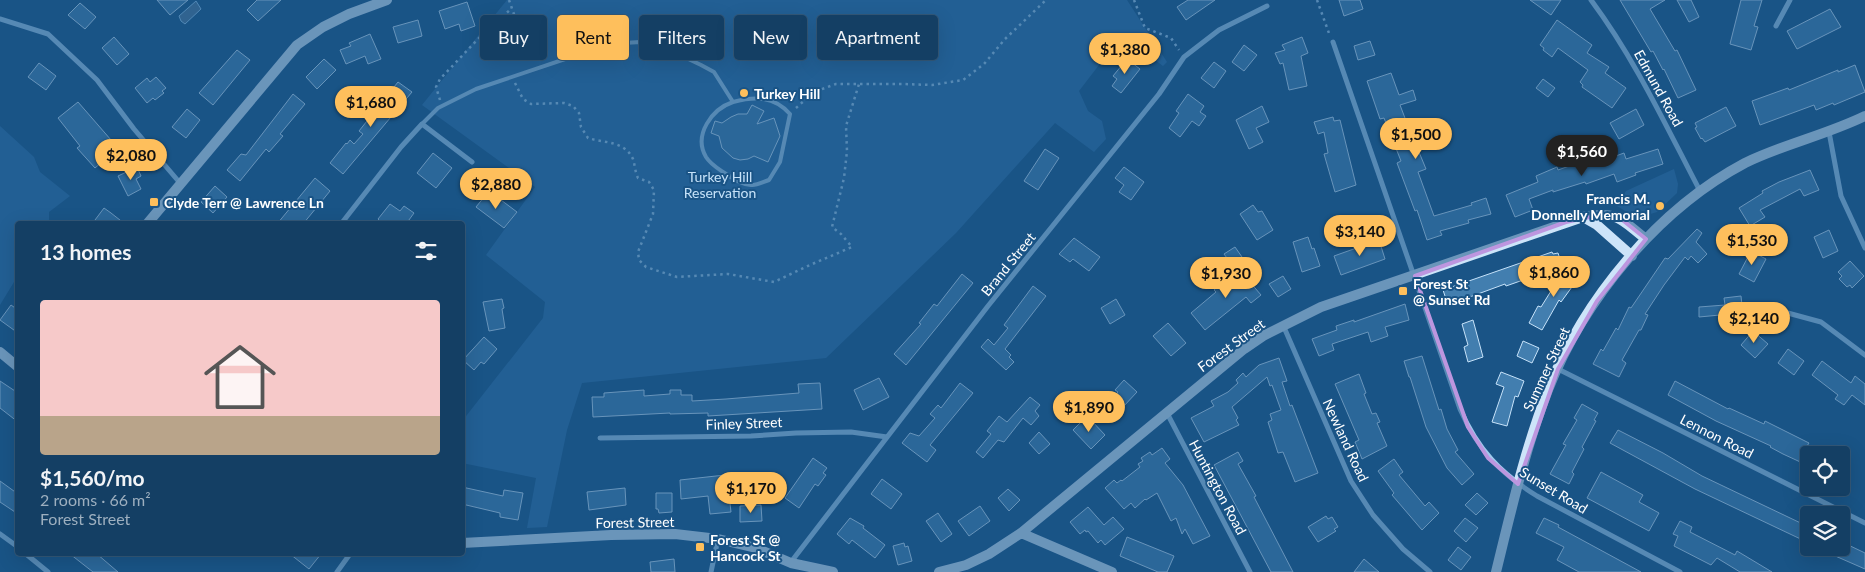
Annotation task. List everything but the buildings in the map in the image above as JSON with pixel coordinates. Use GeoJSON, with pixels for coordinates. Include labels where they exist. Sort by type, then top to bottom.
{"type":"FeatureCollection","features":[{"type":"Feature","properties":{"kind":"main road"},"geometry":{"type":"LineString","coordinates":[[149,221],[297,44],[322,27],[349,14],[387,0]]}},
{"type":"Feature","properties":{"kind":"main road","name":"Summer Street"},"geometry":{"type":"LineString","coordinates":[[1496,572],[1518,484],[1541,408],[1558,369],[1582,323],[1632,256],[1663,222],[1700,191],[1746,163],[1793,143],[1829,132],[1865,116]]}},
{"type":"Feature","properties":{"kind":"main road","name":"Forest Street"},"geometry":{"type":"LineString","coordinates":[[940,572],[989,554],[1021,533],[1244,349],[1283,325],[1321,307],[1583,218],[1604,214],[1612,215],[1620,218],[1646,239]]}},
{"type":"Feature","properties":{"kind":"main road"},"geometry":{"type":"LineString","coordinates":[[1583,218],[1598,225],[1632,256]]}},
{"type":"Feature","properties":{"kind":"main road"},"geometry":{"type":"LineString","coordinates":[[0,352],[15,364]]}},
{"type":"Feature","properties":{"kind":"main road"},"geometry":{"type":"LineString","coordinates":[[1021,533],[1112,572]]}},
{"type":"Feature","properties":{"kind":"main road","name":"Forest Street"},"geometry":{"type":"LineString","coordinates":[[465,542],[675,534],[718,539],[756,548],[791,562],[833,572]]}},
{"type":"Feature","properties":{"kind":"street","name":"Edmund Road"},"geometry":{"type":"LineString","coordinates":[[1591,0],[1633,62],[1649,90],[1700,191]]}},
{"type":"Feature","properties":{"kind":"street"},"geometry":{"type":"LineString","coordinates":[[1776,26],[1790,0]]}},
{"type":"Feature","properties":{"kind":"street","name":"Brand Street"},"geometry":{"type":"LineString","coordinates":[[791,562],[988,306],[1159,94],[1184,58],[1219,30],[1267,6]]}},
{"type":"Feature","properties":{"kind":"street"},"geometry":{"type":"LineString","coordinates":[[0,19],[48,34],[97,80],[134,129],[180,183]]}},
{"type":"Feature","properties":{"kind":"street","name":"Sunset Road"},"geometry":{"type":"LineString","coordinates":[[1332,42],[1468,427],[1488,458],[1518,484],[1537,496],[1680,572]]}},
{"type":"Feature","properties":{"kind":"street"},"geometry":{"type":"LineString","coordinates":[[343,221],[390,161],[422,124],[472,162]]}},
{"type":"Feature","properties":{"kind":"street"},"geometry":{"type":"LineString","coordinates":[[1829,132],[1841,196],[1865,248]]}},
{"type":"Feature","properties":{"kind":"street"},"geometry":{"type":"LineString","coordinates":[[1784,312],[1821,322],[1865,355]]}},
{"type":"Feature","properties":{"kind":"street","name":"Newland Road"},"geometry":{"type":"LineString","coordinates":[[1283,325],[1351,481],[1373,515],[1403,549],[1430,572]]}},
{"type":"Feature","properties":{"kind":"street","name":"Lennon Road"},"geometry":{"type":"LineString","coordinates":[[1558,369],[1865,523]]}},
{"type":"Feature","properties":{"kind":"street","name":"Huntington Road"},"geometry":{"type":"LineString","coordinates":[[1167,413],[1250,572]]}},
{"type":"Feature","properties":{"kind":"street","name":"Finley Street"},"geometry":{"type":"LineString","coordinates":[[600,438],[751,436],[796,432],[851,432],[888,437]]}},
{"type":"Feature","properties":{"kind":"street"},"geometry":{"type":"LineString","coordinates":[[0,534],[15,546]]}},
{"type":"Feature","properties":{"kind":"street"},"geometry":{"type":"LineString","coordinates":[[711,572],[718,539]]}},
{"type":"Feature","properties":{"kind":"street"},"geometry":{"type":"LineString","coordinates":[[28,556],[48,572]]}},
{"type":"Feature","properties":{"kind":"street"},"geometry":{"type":"LineString","coordinates":[[337,572],[349,556]]}},
{"type":"Feature","properties":{"kind":"lane"},"geometry":{"type":"LineString","coordinates":[[422,124],[443,106],[476,89],[607,46],[640,42],[658,44],[714,72],[733,102]]}},
{"type":"Feature","properties":{"kind":"lane"},"geometry":{"type":"LineString","coordinates":[[754,97],[765,98],[783,107],[790,114],[780,162],[769,180],[752,186],[738,182],[712,165],[702,148],[703,131],[708,121],[724,105],[733,102],[754,97]]}},
{"type":"Feature","properties":{"kind":"path"},"geometry":{"type":"LineString","coordinates":[[509,0],[523,40],[539,69]]}},
{"type":"Feature","properties":{"kind":"path"},"geometry":{"type":"LineString","coordinates":[[790,114],[814,92],[836,84],[932,85],[963,80],[984,64],[1005,39],[1046,0]]}},
{"type":"Feature","properties":{"kind":"path"},"geometry":{"type":"LineString","coordinates":[[1134,0],[1145,28],[1172,38],[1184,58]]}},
{"type":"Feature","properties":{"kind":"path"},"geometry":{"type":"LineString","coordinates":[[1317,0],[1332,42]]}},
{"type":"Feature","properties":{"kind":"path"},"geometry":{"type":"LineString","coordinates":[[443,106],[436,86],[438,82],[467,50],[512,8]]}},
{"type":"Feature","properties":{"kind":"path"},"geometry":{"type":"LineString","coordinates":[[512,78],[523,99],[531,104],[564,103],[573,106],[579,113],[581,127],[588,138],[616,144],[627,150],[634,161],[635,172],[638,178],[649,182],[654,190],[652,214],[638,252],[639,260],[646,266],[677,277],[728,274],[774,282],[852,247],[832,227],[844,178],[847,151],[846,126],[859,84]]}},
{"type":"Feature","properties":{"kind":"highlighted area"},"geometry":{"type":"Polygon","coordinates":[[[1604,214],[1620,218],[1646,239],[1597,301],[1558,369],[1518,484],[1488,458],[1468,427],[1415,276],[1566,222],[1604,214]]]}},
{"type":"Feature","properties":{"kind":"green space","name":"Turkey Hill Reservation"},"geometry":{"type":"Polygon","coordinates":[[[507,0],[1127,0],[1167,62],[1163,66],[1122,35],[1079,91],[1088,111],[1102,121],[1106,139],[1094,152],[1055,123],[956,233],[826,358],[582,383],[567,430],[547,527],[527,528],[536,478],[465,464],[465,417],[543,318],[545,302],[486,255],[535,187],[422,105],[480,33],[480,60],[547,60],[547,15],[495,15],[507,0]]]}},
{"type":"Feature","properties":{"kind":"green space"},"geometry":{"type":"Polygon","coordinates":[[[0,126],[34,157],[40,172],[70,196],[49,212],[49,221],[15,221],[15,280],[0,305],[0,126]]]}},
{"type":"Feature","properties":{"kind":"green space"},"geometry":{"type":"Polygon","coordinates":[[[1674,169],[1678,184],[1677,193],[1657,212],[1637,218],[1617,206],[1626,191],[1674,169]]]}},
{"type":"Feature","properties":{"kind":"shaded area"},"geometry":{"type":"Polygon","coordinates":[[[196,1],[201,9],[185,24],[179,16],[196,1]]]}},
{"type":"Feature","properties":{"kind":"place","name":"Turkey Hill"},"geometry":{"type":"Point","coordinates":[744,93]}},
{"type":"Feature","properties":{"kind":"place","name":"Clyde Terr @ Lawrence Ln"},"geometry":{"type":"Point","coordinates":[154,202]}},
{"type":"Feature","properties":{"kind":"place","name":"Francis M. Donnelly Memorial"},"geometry":{"type":"Point","coordinates":[1660,206]}},
{"type":"Feature","properties":{"kind":"place","name":"Forest St @ Sunset Rd"},"geometry":{"type":"Point","coordinates":[1403,291]}},
{"type":"Feature","properties":{"kind":"place","name":"Forest St @ Hancock St"},"geometry":{"type":"Point","coordinates":[700,547]}}]}
